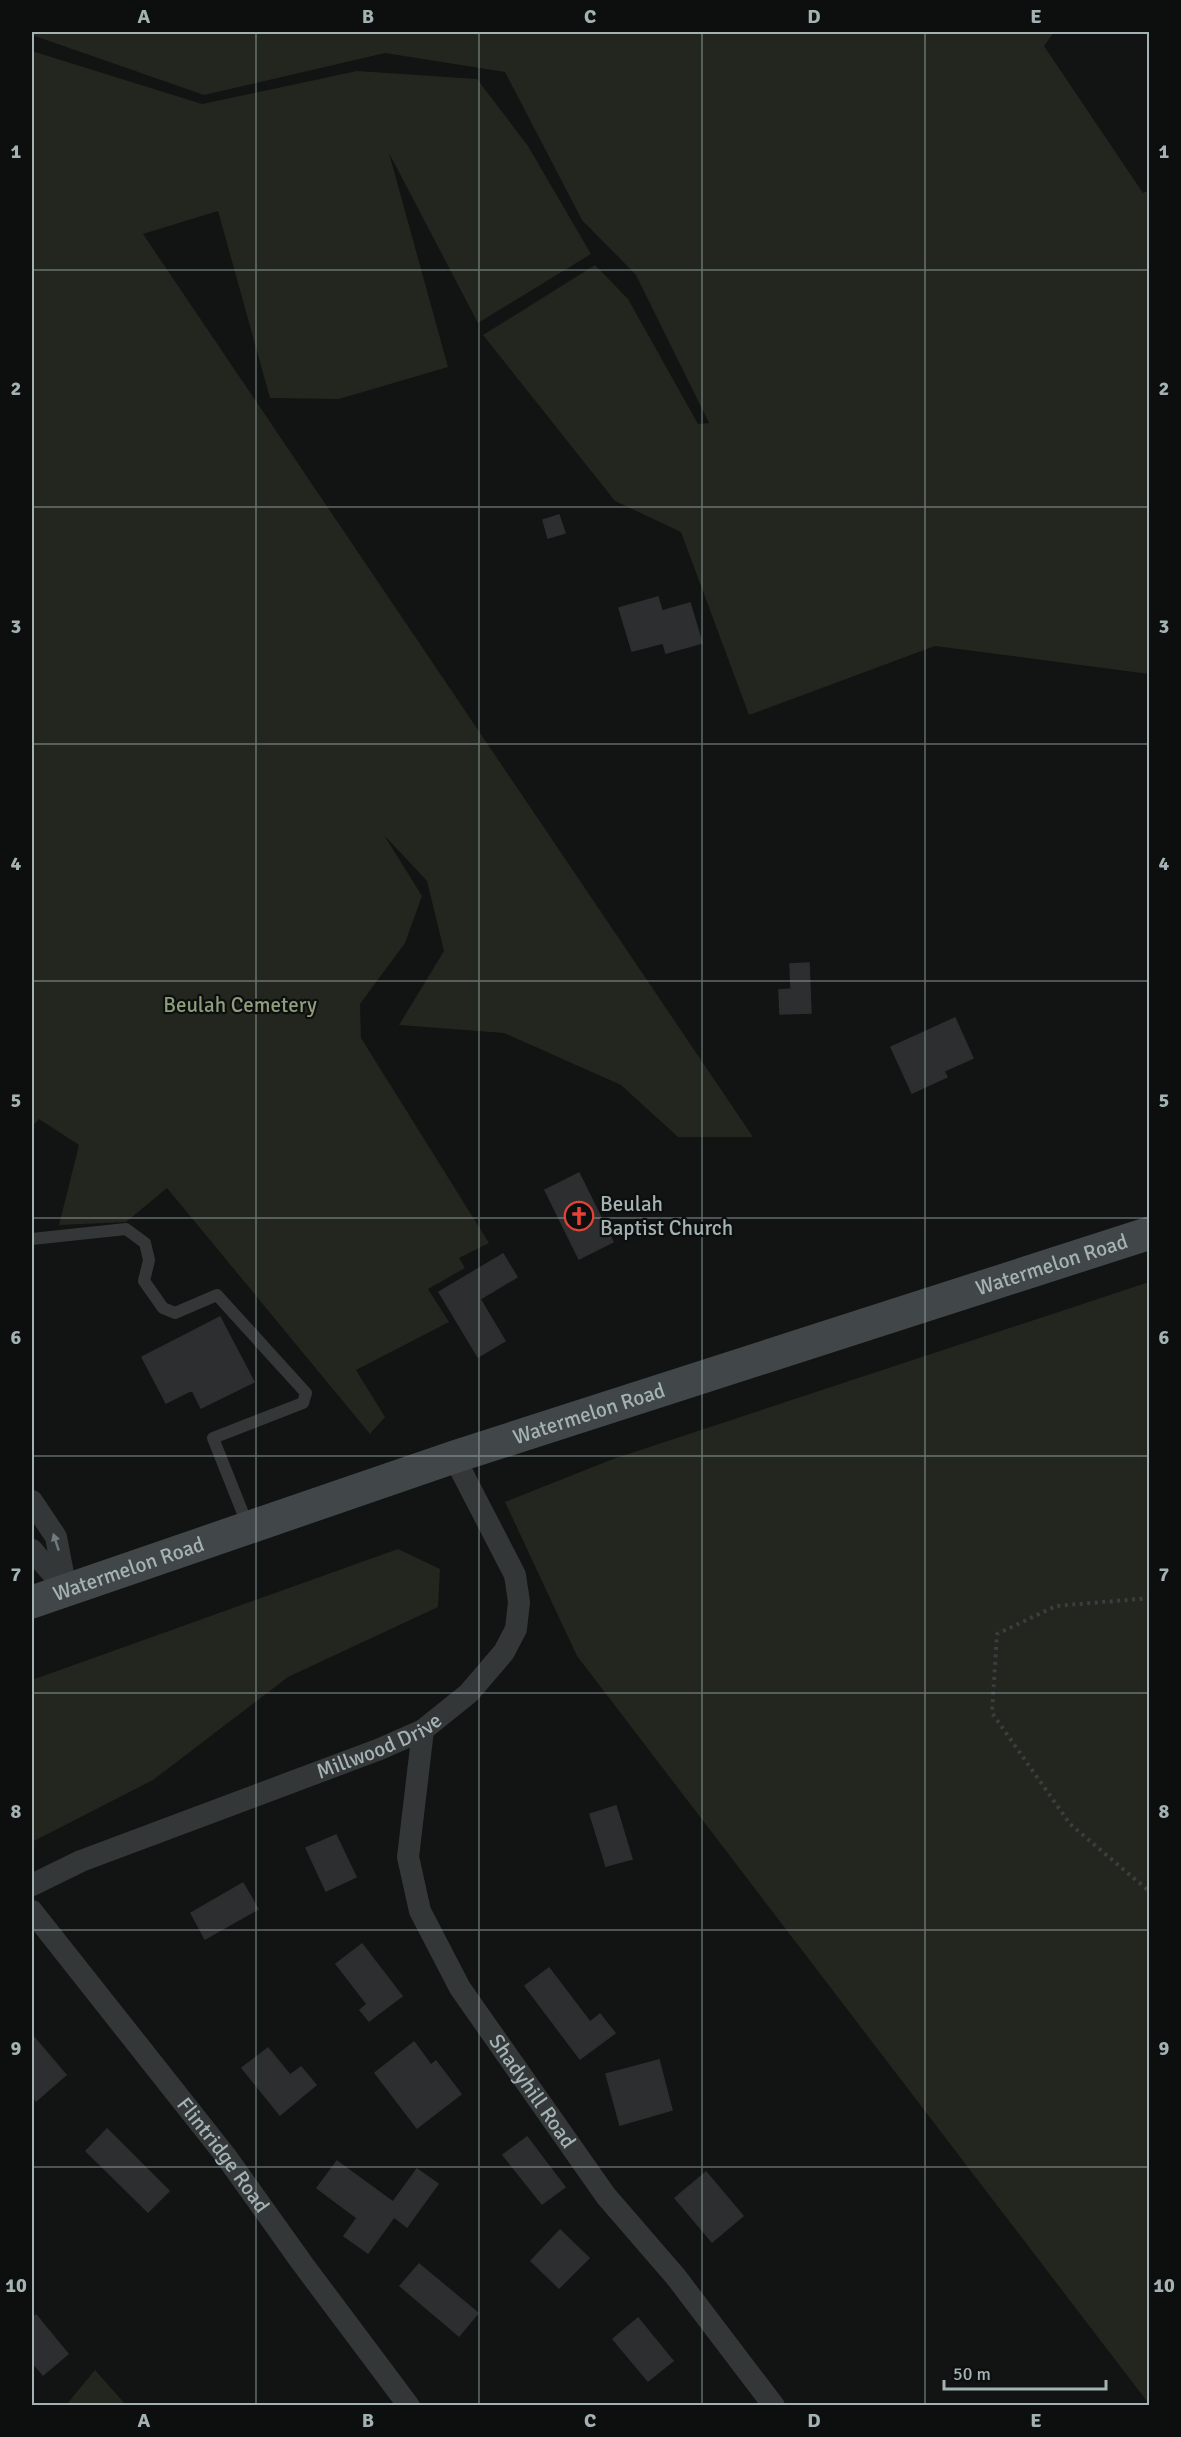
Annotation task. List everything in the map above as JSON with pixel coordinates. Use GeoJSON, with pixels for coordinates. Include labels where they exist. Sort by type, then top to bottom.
{"type":"FeatureCollection","features":[{"type":"Feature","properties":{"kind":"main road","name":"Watermelon Road"},"geometry":{"type":"LineString","coordinates":[[32,1602],[454,1456],[1149,1233]]}},
{"type":"Feature","properties":{"kind":"street","name":"Millwood Drive"},"geometry":{"type":"LineString","coordinates":[[32,1885],[81,1861],[380,1749],[423,1730],[469,1693],[504,1652],[516,1629],[519,1602],[515,1575],[454,1456]]}},
{"type":"Feature","properties":{"kind":"street"},"geometry":{"type":"LineString","coordinates":[[32,1502],[56,1538],[66,1589]]}},
{"type":"Feature","properties":{"kind":"street"},"geometry":{"type":"LineString","coordinates":[[32,1550],[66,1589]]}},
{"type":"Feature","properties":{"kind":"street","name":"Shadyhill Road"},"geometry":{"type":"LineString","coordinates":[[423,1730],[408,1857],[420,1911],[455,1979],[606,2196],[676,2277],[774,2406]]}},
{"type":"Feature","properties":{"kind":"street","name":"Flintridge Road"},"geometry":{"type":"LineString","coordinates":[[32,1911],[225,2155],[409,2406]]}},
{"type":"Feature","properties":{"kind":"lane"},"geometry":{"type":"LineString","coordinates":[[32,1239],[126,1229],[145,1243],[149,1260],[144,1281],[163,1308],[175,1313],[217,1295],[306,1393],[303,1403],[213,1438],[249,1526]]}},
{"type":"Feature","properties":{"kind":"path"},"geometry":{"type":"LineString","coordinates":[[1149,1598],[1056,1606],[997,1634],[992,1713],[1070,1824],[1149,1892]]}},
{"type":"Feature","properties":{"kind":"green space"},"geometry":{"type":"Polygon","coordinates":[[[32,32],[1054,32],[1044,46],[1143,193],[1149,190],[1149,674],[935,646],[749,715],[681,532],[615,501],[483,335],[595,265],[628,299],[698,424],[709,423],[636,275],[582,220],[505,72],[385,53],[204,95],[32,35],[32,32]]]}},
{"type":"Feature","properties":{"kind":"green space","name":"Beulah Cemetery"},"geometry":{"type":"Polygon","coordinates":[[[32,51],[202,104],[357,71],[477,79],[528,146],[591,254],[478,323],[389,153],[448,367],[339,399],[270,398],[218,211],[143,234],[753,1137],[678,1137],[621,1085],[504,1033],[399,1025],[444,951],[427,881],[384,835],[422,896],[405,943],[360,1004],[361,1038],[489,1243],[459,1258],[465,1268],[428,1289],[449,1322],[356,1370],[385,1417],[370,1434],[167,1188],[126,1222],[59,1225],[79,1145],[39,1119],[32,1127],[32,51]]]}},
{"type":"Feature","properties":{"kind":"green space"},"geometry":{"type":"Polygon","coordinates":[[[1150,1282],[1149,2404],[577,1656],[505,1502],[613,1459],[1150,1282]]]}},
{"type":"Feature","properties":{"kind":"green space"},"geometry":{"type":"Polygon","coordinates":[[[398,1549],[440,1569],[438,1607],[288,1677],[153,1780],[32,1842],[32,1680],[398,1549]]]}},
{"type":"Feature","properties":{"kind":"green space"},"geometry":{"type":"Polygon","coordinates":[[[95,2370],[126,2405],[66,2405],[95,2370]]]}},
{"type":"Feature","properties":{"kind":"building"},"geometry":{"type":"Polygon","coordinates":[[[559,515],[565,533],[548,538],[543,520],[559,515]]]}},
{"type":"Feature","properties":{"kind":"building"},"geometry":{"type":"Polygon","coordinates":[[[658,597],[662,611],[690,603],[702,643],[666,653],[663,643],[632,651],[619,608],[658,597]]]}},
{"type":"Feature","properties":{"kind":"building"},"geometry":{"type":"Polygon","coordinates":[[[809,963],[811,1013],[780,1014],[779,990],[791,989],[790,964],[809,963]]]}},
{"type":"Feature","properties":{"kind":"building"},"geometry":{"type":"Polygon","coordinates":[[[955,1018],[973,1058],[944,1071],[947,1077],[912,1093],[891,1047],[955,1018]]]}},
{"type":"Feature","properties":{"kind":"building","name":"Beulah Baptist Church"},"geometry":{"type":"Polygon","coordinates":[[[579,1173],[613,1242],[579,1259],[545,1190],[579,1173]]]}},
{"type":"Feature","properties":{"kind":"building"},"geometry":{"type":"Polygon","coordinates":[[[503,1254],[517,1277],[480,1299],[505,1341],[478,1357],[439,1292],[503,1254]]]}},
{"type":"Feature","properties":{"kind":"building"},"geometry":{"type":"Polygon","coordinates":[[[220,1317],[254,1382],[201,1408],[192,1390],[166,1403],[142,1357],[220,1317]]]}},
{"type":"Feature","properties":{"kind":"building"},"geometry":{"type":"Polygon","coordinates":[[[616,1806],[632,1859],[606,1866],[590,1814],[616,1806]]]}},
{"type":"Feature","properties":{"kind":"building"},"geometry":{"type":"Polygon","coordinates":[[[336,1835],[356,1877],[326,1891],[306,1848],[336,1835]]]}},
{"type":"Feature","properties":{"kind":"building"},"geometry":{"type":"Polygon","coordinates":[[[243,1883],[258,1909],[205,1939],[191,1913],[243,1883]]]}},
{"type":"Feature","properties":{"kind":"building"},"geometry":{"type":"Polygon","coordinates":[[[362,1944],[402,1996],[369,2021],[360,2010],[367,2004],[336,1964],[362,1944]]]}},
{"type":"Feature","properties":{"kind":"building"},"geometry":{"type":"Polygon","coordinates":[[[549,1968],[590,2022],[600,2014],[615,2033],[580,2059],[525,1986],[549,1968]]]}},
{"type":"Feature","properties":{"kind":"building"},"geometry":{"type":"Polygon","coordinates":[[[32,2035],[66,2075],[36,2101],[32,2095],[32,2035]]]}},
{"type":"Feature","properties":{"kind":"building"},"geometry":{"type":"Polygon","coordinates":[[[414,2042],[431,2065],[436,2061],[461,2094],[417,2128],[375,2073],[414,2042]]]}},
{"type":"Feature","properties":{"kind":"building"},"geometry":{"type":"Polygon","coordinates":[[[268,2048],[290,2075],[301,2067],[316,2085],[280,2115],[242,2068],[268,2048]]]}},
{"type":"Feature","properties":{"kind":"building"},"geometry":{"type":"Polygon","coordinates":[[[659,2060],[672,2110],[620,2125],[606,2074],[659,2060]]]}},
{"type":"Feature","properties":{"kind":"building"},"geometry":{"type":"Polygon","coordinates":[[[107,2129],[169,2191],[148,2212],[86,2151],[107,2129]]]}},
{"type":"Feature","properties":{"kind":"building"},"geometry":{"type":"Polygon","coordinates":[[[527,2137],[565,2187],[542,2204],[503,2155],[527,2137]]]}},
{"type":"Feature","properties":{"kind":"building"},"geometry":{"type":"Polygon","coordinates":[[[337,2161],[393,2202],[417,2169],[438,2184],[407,2227],[394,2217],[368,2253],[344,2236],[357,2218],[317,2188],[337,2161]]]}},
{"type":"Feature","properties":{"kind":"building"},"geometry":{"type":"Polygon","coordinates":[[[706,2172],[743,2216],[712,2242],[675,2198],[706,2172]]]}},
{"type":"Feature","properties":{"kind":"building"},"geometry":{"type":"Polygon","coordinates":[[[560,2230],[589,2258],[559,2288],[531,2261],[560,2230]]]}},
{"type":"Feature","properties":{"kind":"building"},"geometry":{"type":"Polygon","coordinates":[[[419,2264],[478,2313],[459,2336],[400,2286],[419,2264]]]}},
{"type":"Feature","properties":{"kind":"building"},"geometry":{"type":"Polygon","coordinates":[[[36,2315],[68,2354],[43,2375],[32,2362],[32,2319],[36,2315]]]}},
{"type":"Feature","properties":{"kind":"building"},"geometry":{"type":"Polygon","coordinates":[[[638,2318],[673,2361],[648,2381],[613,2339],[638,2318]]]}},
{"type":"Feature","properties":{"kind":"place","name":"Beulah Baptist Church"},"geometry":{"type":"Point","coordinates":[579,1216]}}]}
